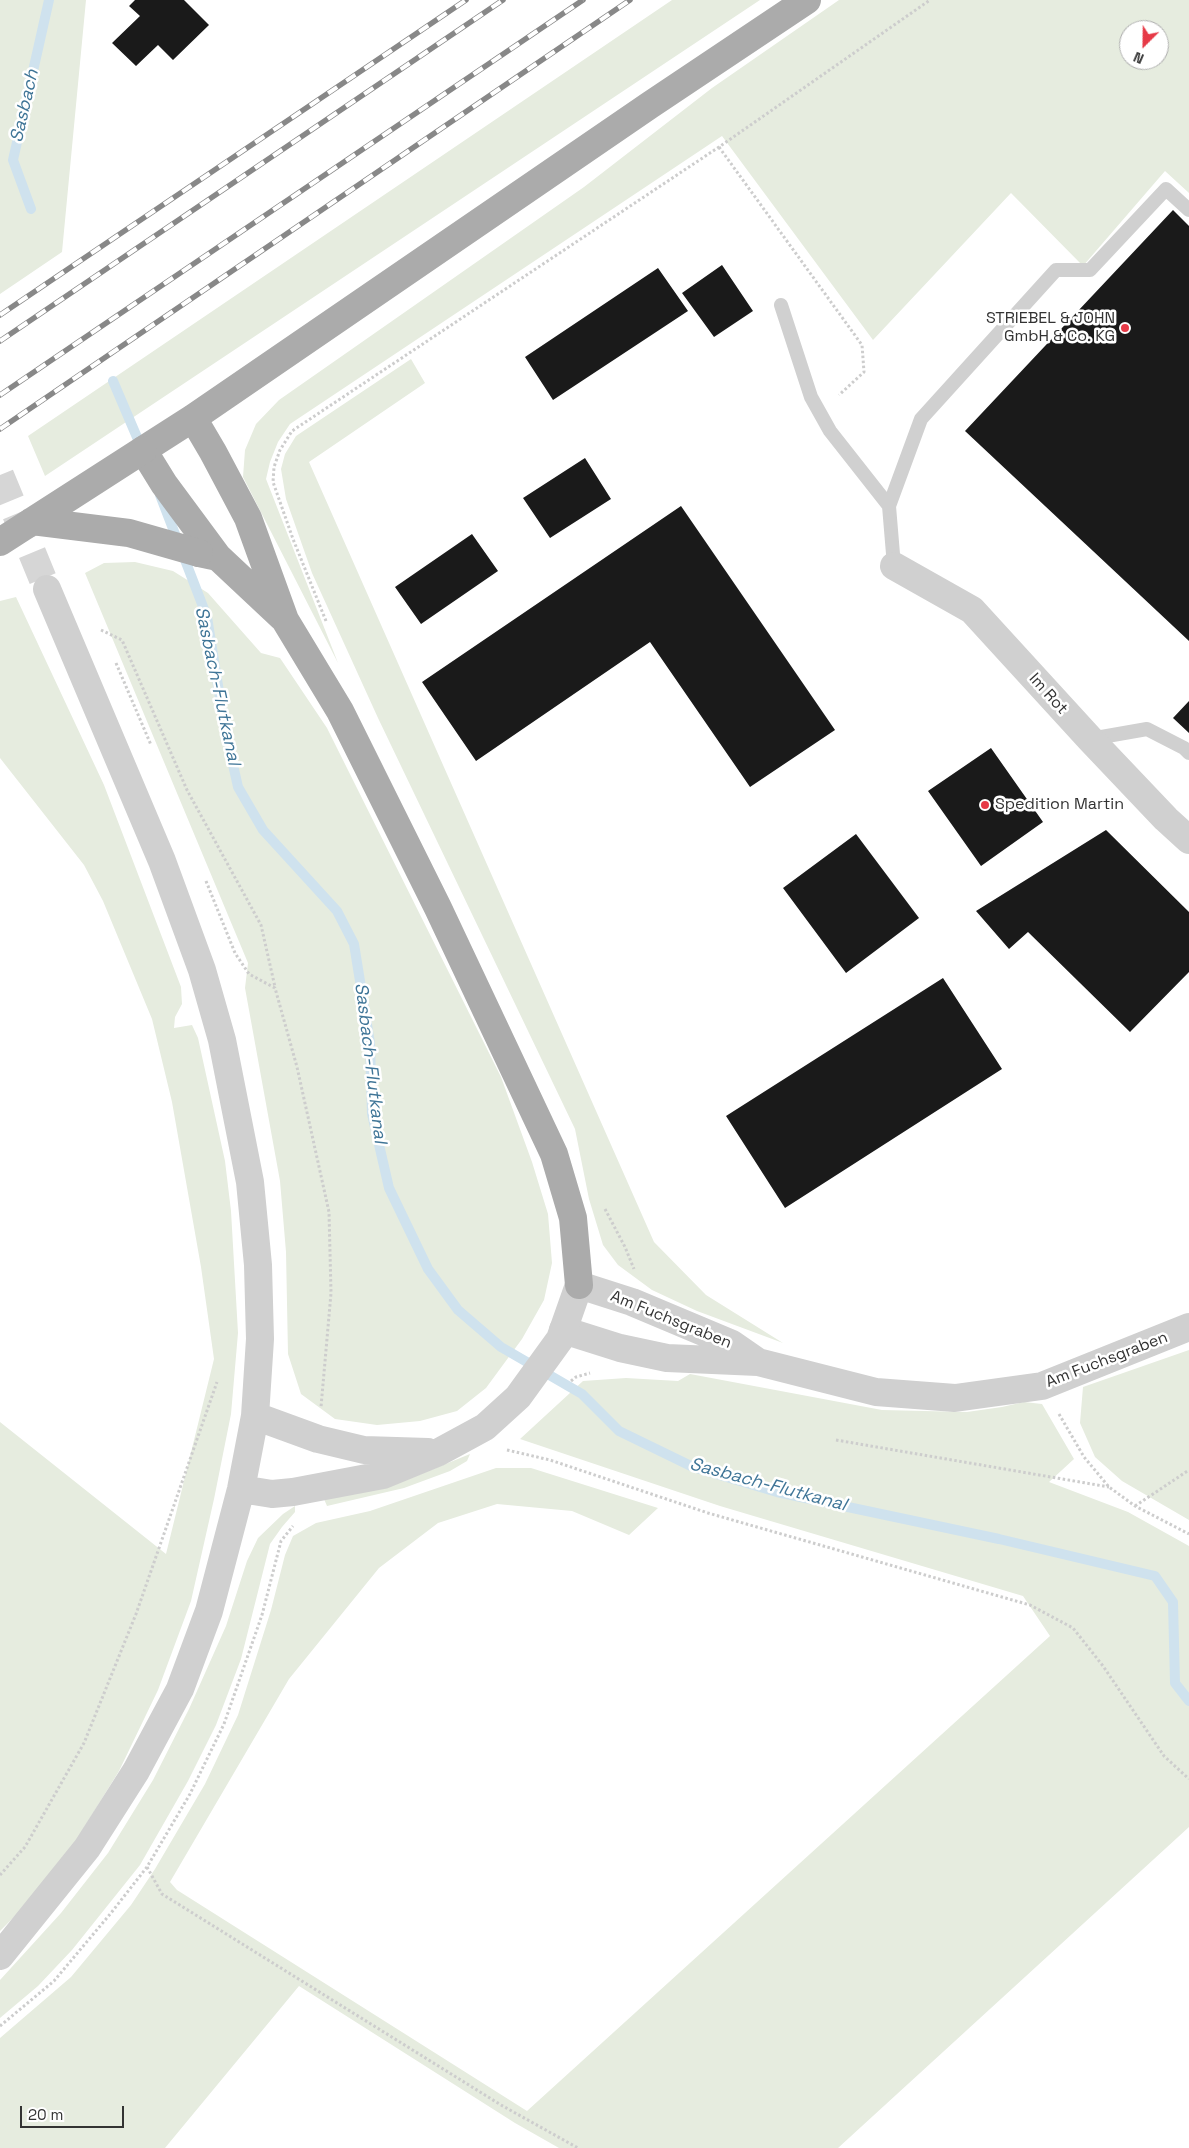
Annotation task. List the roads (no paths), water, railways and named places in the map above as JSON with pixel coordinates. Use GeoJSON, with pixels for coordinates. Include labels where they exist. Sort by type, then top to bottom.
{"type":"FeatureCollection","features":[{"type":"Feature","properties":{"kind":"main road"},"geometry":{"type":"LineString","coordinates":[[0,542],[193,418],[650,105],[807,0]]}},
{"type":"Feature","properties":{"kind":"main road"},"geometry":{"type":"LineString","coordinates":[[193,418],[248,518],[285,620],[340,711],[438,908],[554,1154],[573,1218],[579,1285]]}},
{"type":"Feature","properties":{"kind":"main road"},"geometry":{"type":"LineString","coordinates":[[143,450],[209,555],[285,620]]}},
{"type":"Feature","properties":{"kind":"main road"},"geometry":{"type":"LineString","coordinates":[[32,521],[129,533],[209,555]]}},
{"type":"Feature","properties":{"kind":"street","name":"Im Rot"},"geometry":{"type":"LineString","coordinates":[[894,566],[972,610],[1090,739],[1166,819],[1189,840]]}},
{"type":"Feature","properties":{"kind":"street"},"geometry":{"type":"LineString","coordinates":[[0,1956],[88,1848],[136,1771],[180,1689],[209,1611],[241,1489],[255,1416],[260,1339],[258,1265],[250,1182],[222,1040],[202,970],[162,861],[47,589]]}},
{"type":"Feature","properties":{"kind":"street"},"geometry":{"type":"LineString","coordinates":[[241,1489],[272,1494],[337,1485],[383,1475],[439,1452],[485,1427],[518,1398],[562,1335],[579,1285]]}},
{"type":"Feature","properties":{"kind":"street","name":"Am Fuchsgraben"},"geometry":{"type":"LineString","coordinates":[[579,1285],[632,1302],[732,1344],[758,1362]]}},
{"type":"Feature","properties":{"kind":"street","name":"Am Fuchsgraben"},"geometry":{"type":"LineString","coordinates":[[562,1335],[667,1358],[758,1362],[876,1392],[955,1398],[1042,1386],[1189,1327]]}},
{"type":"Feature","properties":{"kind":"street"},"geometry":{"type":"LineString","coordinates":[[255,1416],[318,1439],[364,1450],[439,1452]]}},
{"type":"Feature","properties":{"kind":"lane"},"geometry":{"type":"LineString","coordinates":[[894,566],[888,506],[922,419],[1056,270],[1090,270],[1166,189],[1189,210]]}},
{"type":"Feature","properties":{"kind":"lane"},"geometry":{"type":"LineString","coordinates":[[781,305],[811,397],[830,431],[888,506]]}},
{"type":"Feature","properties":{"kind":"lane"},"geometry":{"type":"LineString","coordinates":[[1090,739],[1147,729],[1184,748],[1189,753]]}},
{"type":"Feature","properties":{"kind":"waterway","name":"Sasbach"},"geometry":{"type":"LineString","coordinates":[[31,209],[13,160],[49,0]]}},
{"type":"Feature","properties":{"kind":"waterway","name":"Sasbach-Flutkanal"},"geometry":{"type":"LineString","coordinates":[[113,381],[142,449]]}},
{"type":"Feature","properties":{"kind":"waterway","name":"Sasbach-Flutkanal"},"geometry":{"type":"LineString","coordinates":[[160,495],[207,617],[225,729],[238,787],[263,830],[337,911],[354,944],[370,1043],[372,1114],[389,1188],[428,1269],[458,1310],[501,1347],[582,1394],[619,1431],[693,1467],[777,1492],[999,1539],[1155,1576],[1173,1602],[1175,1683],[1189,1701]]}},
{"type":"Feature","properties":{"kind":"tunnel"},"geometry":{"type":"LineString","coordinates":[[0,475],[47,589]]}},
{"type":"Feature","properties":{"kind":"railway"},"geometry":{"type":"LineString","coordinates":[[0,315],[466,0]]}},
{"type":"Feature","properties":{"kind":"railway"},"geometry":{"type":"LineString","coordinates":[[0,341],[503,0]]}},
{"type":"Feature","properties":{"kind":"railway"},"geometry":{"type":"LineString","coordinates":[[0,395],[583,0]]}},
{"type":"Feature","properties":{"kind":"railway"},"geometry":{"type":"LineString","coordinates":[[0,429],[630,0]]}},
{"type":"Feature","properties":{"kind":"place","name":"STRIEBEL & JOHN GmbH & Co. KG"},"geometry":{"type":"Point","coordinates":[1125,328]}},
{"type":"Feature","properties":{"kind":"place","name":"Spedition Martin"},"geometry":{"type":"Point","coordinates":[985,805]}}]}
